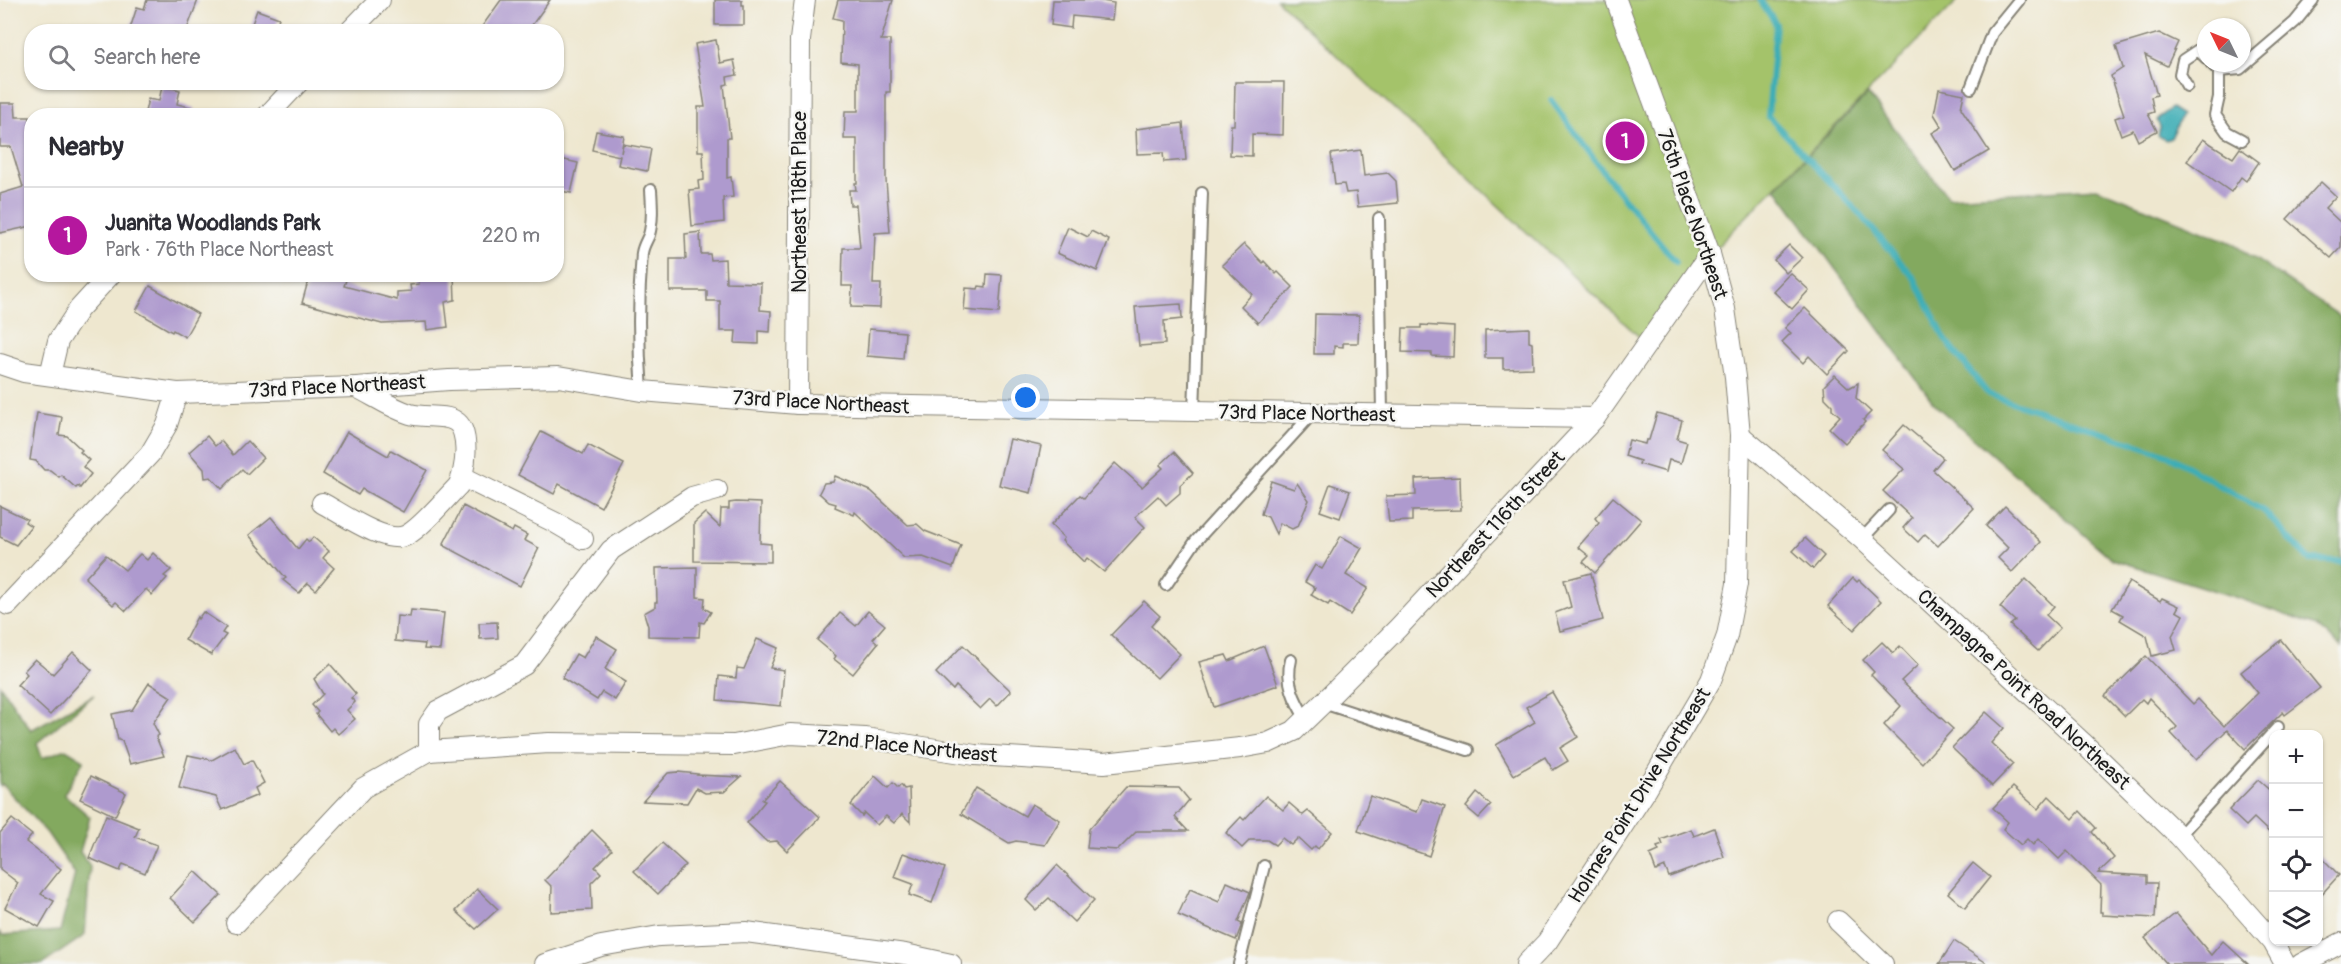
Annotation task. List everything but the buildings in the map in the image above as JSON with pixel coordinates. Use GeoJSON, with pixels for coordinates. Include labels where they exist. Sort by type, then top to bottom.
{"type":"FeatureCollection","features":[{"type":"Feature","properties":{"kind":"street"},"geometry":{"type":"LineString","coordinates":[[357,24],[380,0]]}},
{"type":"Feature","properties":{"kind":"street","name":"Northeast 118th Place"},"geometry":{"type":"LineString","coordinates":[[798,404],[800,40],[805,0]]}},
{"type":"Feature","properties":{"kind":"street","name":"76th Place Northeast"},"geometry":{"type":"LineString","coordinates":[[1616,0],[1710,254],[1725,309],[1735,377],[1740,435]]}},
{"type":"Feature","properties":{"kind":"street"},"geometry":{"type":"LineString","coordinates":[[275,108],[291,90]]}},
{"type":"Feature","properties":{"kind":"street","name":"Northeast 116th Street"},"geometry":{"type":"LineString","coordinates":[[1240,748],[1268,743],[1294,731],[1398,628],[1595,418],[1710,254]]}},
{"type":"Feature","properties":{"kind":"street"},"geometry":{"type":"LineString","coordinates":[[50,375],[58,341],[79,309],[104,282]]}},
{"type":"Feature","properties":{"kind":"street","name":"73rd Place Northeast"},"geometry":{"type":"LineString","coordinates":[[0,364],[24,372],[177,393],[558,377],[642,391],[798,404],[1595,418]]}},
{"type":"Feature","properties":{"kind":"street"},"geometry":{"type":"LineString","coordinates":[[322,503],[388,537],[400,537],[413,531],[458,486],[463,477],[466,462],[464,444],[461,427],[456,421],[449,418],[412,415],[356,387]]}},
{"type":"Feature","properties":{"kind":"street"},"geometry":{"type":"LineString","coordinates":[[8,605],[150,454],[167,425],[177,393]]}},
{"type":"Feature","properties":{"kind":"street","name":"Champagne Point Road Northeast"},"geometry":{"type":"LineString","coordinates":[[1740,435],[1862,539],[2082,742],[2179,836],[2273,942],[2285,964]]}},
{"type":"Feature","properties":{"kind":"street","name":"Holmes Point Drive Northeast"},"geometry":{"type":"LineString","coordinates":[[1526,964],[1547,942],[1647,789],[1711,680],[1727,636],[1737,585],[1740,435]]}},
{"type":"Feature","properties":{"kind":"street"},"geometry":{"type":"LineString","coordinates":[[463,477],[583,539]]}},
{"type":"Feature","properties":{"kind":"street"},"geometry":{"type":"LineString","coordinates":[[236,923],[363,788],[429,751],[429,724],[438,711],[524,665],[611,550],[692,497],[717,490]]}},
{"type":"Feature","properties":{"kind":"street","name":"72nd Place Northeast"},"geometry":{"type":"LineString","coordinates":[[429,751],[549,743],[734,745],[790,734],[865,738],[975,754],[1104,763],[1240,748]]}},
{"type":"Feature","properties":{"kind":"street"},"geometry":{"type":"LineString","coordinates":[[1838,921],[1883,964]]}},
{"type":"Feature","properties":{"kind":"street"},"geometry":{"type":"LineString","coordinates":[[545,964],[601,946],[659,936],[746,932],[905,954],[951,964]]}},
{"type":"Feature","properties":{"kind":"street"},"geometry":{"type":"LineString","coordinates":[[2301,964],[2341,943]]}},
{"type":"Feature","properties":{"kind":"lane"},"geometry":{"type":"LineString","coordinates":[[1971,88],[1992,33],[2019,0]]}},
{"type":"Feature","properties":{"kind":"lane"},"geometry":{"type":"LineString","coordinates":[[2251,60],[2295,22],[2313,0]]}},
{"type":"Feature","properties":{"kind":"lane"},"geometry":{"type":"LineString","coordinates":[[2187,86],[2180,74],[2183,60],[2197,51]]}},
{"type":"Feature","properties":{"kind":"lane"},"geometry":{"type":"LineString","coordinates":[[2216,72],[2219,97],[2215,115],[2227,132],[2242,140]]}},
{"type":"Feature","properties":{"kind":"lane"},"geometry":{"type":"LineString","coordinates":[[642,391],[638,342],[639,311],[642,248],[649,235],[652,217],[651,190]]}},
{"type":"Feature","properties":{"kind":"lane"},"geometry":{"type":"LineString","coordinates":[[1194,411],[1202,193]]}},
{"type":"Feature","properties":{"kind":"lane"},"geometry":{"type":"LineString","coordinates":[[1379,218],[1382,414]]}},
{"type":"Feature","properties":{"kind":"lane"},"geometry":{"type":"LineString","coordinates":[[1166,585],[1195,542],[1313,413]]}},
{"type":"Feature","properties":{"kind":"lane"},"geometry":{"type":"LineString","coordinates":[[1862,539],[1889,510]]}},
{"type":"Feature","properties":{"kind":"lane"},"geometry":{"type":"LineString","coordinates":[[1291,660],[1288,672],[1294,699],[1306,720]]}},
{"type":"Feature","properties":{"kind":"lane"},"geometry":{"type":"LineString","coordinates":[[1323,703],[1468,750]]}},
{"type":"Feature","properties":{"kind":"lane"},"geometry":{"type":"LineString","coordinates":[[2179,836],[2278,727]]}},
{"type":"Feature","properties":{"kind":"lane"},"geometry":{"type":"LineString","coordinates":[[1239,964],[1264,866]]}},
{"type":"Feature","properties":{"kind":"green space"},"geometry":{"type":"Polygon","coordinates":[[[1277,0],[1958,0],[1710,254],[1647,344],[1277,0]]]}},
{"type":"Feature","properties":{"kind":"green space"},"geometry":{"type":"Polygon","coordinates":[[[1868,94],[1948,197],[2097,188],[2230,242],[2341,317],[2341,647],[2316,626],[2241,599],[2112,559],[1935,405],[1776,188],[1868,94]]]}},
{"type":"Feature","properties":{"kind":"green space"},"geometry":{"type":"Polygon","coordinates":[[[0,685],[31,730],[94,695],[37,743],[42,758],[66,749],[84,760],[64,794],[90,817],[80,852],[90,866],[85,935],[43,964],[0,964],[0,931],[2,935],[60,931],[75,874],[47,833],[2,784],[0,786],[0,685]]]}},
{"type":"Feature","properties":{"kind":"water"},"geometry":{"type":"Polygon","coordinates":[[[2171,108],[2182,115],[2171,138],[2166,140],[2158,136],[2160,128],[2157,120],[2171,108]]]}},
{"type":"Feature","properties":{"kind":"waterway"},"geometry":{"type":"LineString","coordinates":[[1760,0],[1776,24],[1768,116],[1858,212],[1915,279],[1945,339],[1988,394],[2168,455],[2265,512],[2309,560],[2341,561]]}},
{"type":"Feature","properties":{"kind":"waterway"},"geometry":{"type":"LineString","coordinates":[[1551,100],[1613,185],[1676,262]]}},
{"type":"Feature","properties":{"kind":"place","name":"Juanita Woodlands Park"},"geometry":{"type":"Point","coordinates":[1625,141]}}]}
